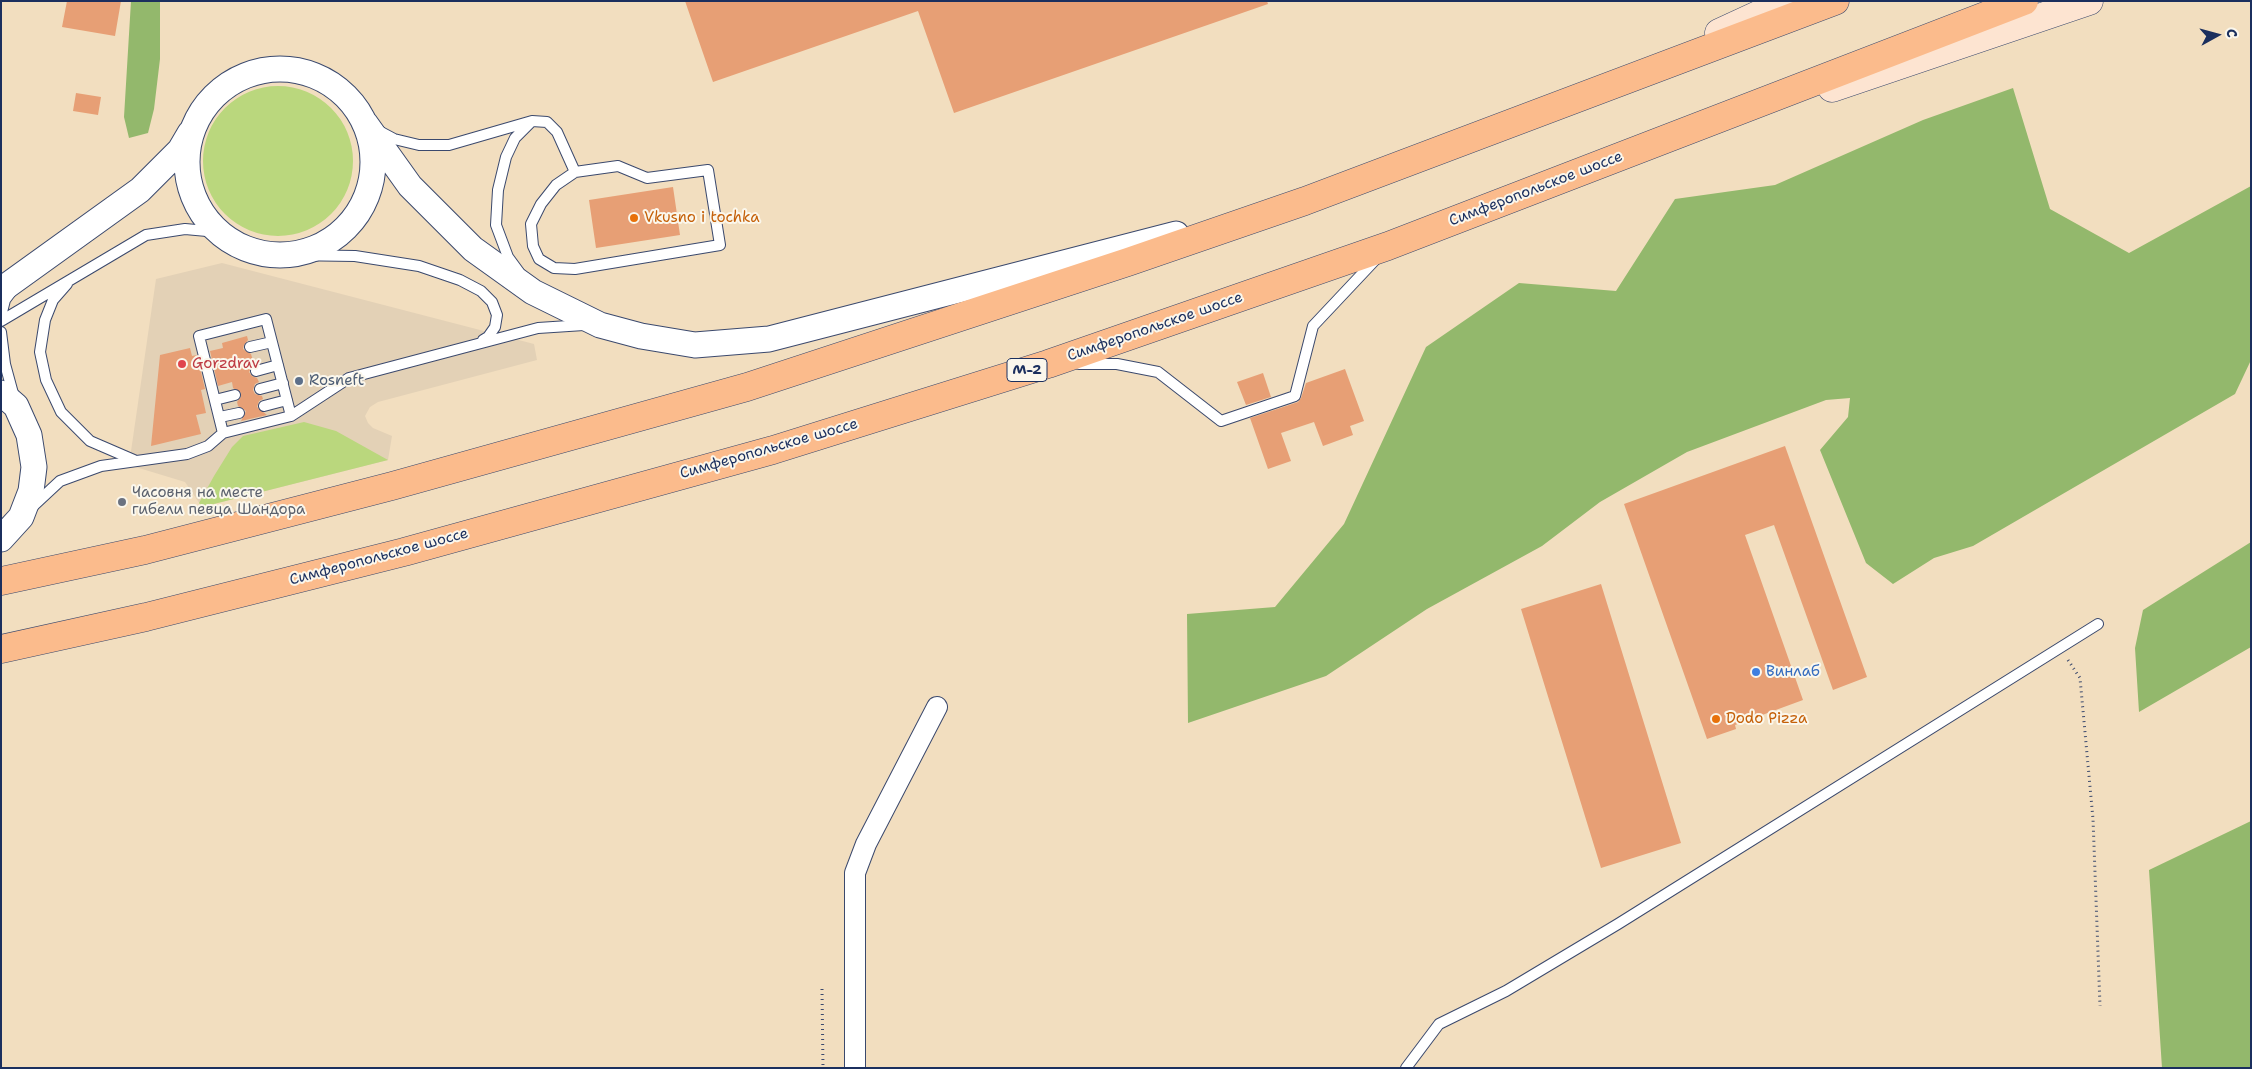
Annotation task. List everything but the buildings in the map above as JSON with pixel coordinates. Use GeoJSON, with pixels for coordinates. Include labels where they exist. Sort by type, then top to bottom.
{"type":"FeatureCollection","features":[{"type":"Feature","properties":{"kind":"highway"},"geometry":{"type":"LineString","coordinates":[[1,581],[145,550],[392,486],[748,387],[1119,265],[1305,201],[1835,1]]}},
{"type":"Feature","properties":{"kind":"highway","name":"Симферопольское шоссе"},"geometry":{"type":"LineString","coordinates":[[1,649],[146,617],[404,552],[773,450],[1048,364],[1388,246],[2024,1]]}},
{"type":"Feature","properties":{"kind":"main road"},"geometry":{"type":"LineString","coordinates":[[1553,109],[1788,1]]}},
{"type":"Feature","properties":{"kind":"main road"},"geometry":{"type":"LineString","coordinates":[[1563,179],[2089,1]]}},
{"type":"Feature","properties":{"kind":"street"},"geometry":{"type":"LineString","coordinates":[[1,290],[140,190],[180,150],[209,102],[229,84],[253,73],[280,69],[306,72],[330,83],[350,100],[417,193],[473,249],[533,292],[600,325],[641,336],[695,345],[769,339],[882,308],[1305,201]]}},
{"type":"Feature","properties":{"kind":"street"},"geometry":{"type":"LineString","coordinates":[[195,124],[188,152],[189,182],[199,209],[218,232],[239,246],[262,254],[287,255],[312,250],[335,238],[354,220],[366,198],[373,173],[373,148],[365,123]]}},
{"type":"Feature","properties":{"kind":"street"},"geometry":{"type":"LineString","coordinates":[[1,539],[21,517],[31,491],[34,467],[29,435],[9,400]]}},
{"type":"Feature","properties":{"kind":"street"},"geometry":{"type":"LineString","coordinates":[[855,1068],[855,873],[866,844],[937,707]]}},
{"type":"Feature","properties":{"kind":"lane"},"geometry":{"type":"LineString","coordinates":[[532,121],[515,138],[506,157],[498,190],[496,225],[508,257],[533,292]]}},
{"type":"Feature","properties":{"kind":"lane"},"geometry":{"type":"LineString","coordinates":[[365,123],[394,139],[419,145],[449,145],[532,121],[547,122],[557,132],[575,172]]}},
{"type":"Feature","properties":{"kind":"lane"},"geometry":{"type":"LineString","coordinates":[[618,166],[647,178],[708,170],[720,245],[601,266],[575,269],[554,268],[539,259],[533,246],[531,224],[541,204],[556,184],[575,172],[618,166]]}},
{"type":"Feature","properties":{"kind":"lane"},"geometry":{"type":"LineString","coordinates":[[1,321],[146,235],[185,229],[218,232]]}},
{"type":"Feature","properties":{"kind":"lane"},"geometry":{"type":"LineString","coordinates":[[1048,364],[1116,364],[1158,372],[1221,421],[1295,396],[1313,326],[1388,246]]}},
{"type":"Feature","properties":{"kind":"lane"},"geometry":{"type":"LineString","coordinates":[[287,255],[355,256],[419,266],[460,280],[481,291],[492,302],[497,315],[495,327],[488,338],[476,343]]}},
{"type":"Feature","properties":{"kind":"lane"},"geometry":{"type":"LineString","coordinates":[[1,316],[5,300],[28,269]]}},
{"type":"Feature","properties":{"kind":"lane"},"geometry":{"type":"LineString","coordinates":[[72,278],[53,300],[45,320],[40,352],[46,380],[61,412],[90,441],[135,460]]}},
{"type":"Feature","properties":{"kind":"lane"},"geometry":{"type":"LineString","coordinates":[[223,433],[199,336],[266,319],[291,416]]}},
{"type":"Feature","properties":{"kind":"lane"},"geometry":{"type":"LineString","coordinates":[[21,517],[60,482],[101,466],[187,454],[208,446],[223,433],[291,416],[349,378],[538,328],[600,325]]}},
{"type":"Feature","properties":{"kind":"lane"},"geometry":{"type":"LineString","coordinates":[[1,332],[9,400]]}},
{"type":"Feature","properties":{"kind":"lane"},"geometry":{"type":"LineString","coordinates":[[250,347],[272,342]]}},
{"type":"Feature","properties":{"kind":"lane"},"geometry":{"type":"LineString","coordinates":[[256,371],[278,365]]}},
{"type":"Feature","properties":{"kind":"lane"},"geometry":{"type":"LineString","coordinates":[[260,389],[283,383]]}},
{"type":"Feature","properties":{"kind":"lane"},"geometry":{"type":"LineString","coordinates":[[215,400],[235,395]]}},
{"type":"Feature","properties":{"kind":"lane"},"geometry":{"type":"LineString","coordinates":[[264,406],[287,400]]}},
{"type":"Feature","properties":{"kind":"lane"},"geometry":{"type":"LineString","coordinates":[[220,417],[239,412]]}},
{"type":"Feature","properties":{"kind":"lane"},"geometry":{"type":"LineString","coordinates":[[1406,1068],[1440,1024],[1506,991],[1618,924],[2098,624]]}},
{"type":"Feature","properties":{"kind":"path"},"geometry":{"type":"LineString","coordinates":[[2061,648],[2080,678],[2093,819],[2100,1006]]}},
{"type":"Feature","properties":{"kind":"path"},"geometry":{"type":"LineString","coordinates":[[822,988],[823,1068]]}},
{"type":"Feature","properties":{"kind":"shaded area","name":"Rosneft"},"geometry":{"type":"Polygon","coordinates":[[[222,263],[534,344],[537,360],[378,402],[370,407],[365,416],[368,423],[373,428],[392,436],[388,460],[202,507],[185,482],[129,465],[156,279],[222,263]]]}},
{"type":"Feature","properties":{"kind":"green space"},"geometry":{"type":"Polygon","coordinates":[[[131,1],[160,1],[160,59],[154,109],[148,133],[129,138],[124,117],[131,1]]]}},
{"type":"Feature","properties":{"kind":"green space"},"geometry":{"type":"Polygon","coordinates":[[[278,86],[293,87],[307,92],[320,98],[331,108],[341,119],[347,132],[352,146],[352,176],[347,190],[341,203],[331,214],[320,224],[307,230],[293,235],[278,236],[263,235],[249,230],[236,224],[225,214],[215,203],[209,190],[204,176],[203,161],[204,146],[209,132],[215,119],[225,108],[236,98],[249,92],[263,87],[278,86]]]}},
{"type":"Feature","properties":{"kind":"green space"},"geometry":{"type":"Polygon","coordinates":[[[2013,88],[2050,209],[2129,253],[2251,186],[2251,360],[2235,394],[1973,546],[1934,558],[1893,584],[1866,563],[1820,450],[1848,417],[1850,398],[1826,400],[1687,452],[1600,502],[1542,546],[1427,609],[1326,676],[1188,723],[1187,614],[1275,607],[1344,524],[1426,347],[1519,283],[1616,291],[1675,199],[1775,185],[1923,120],[2013,88]]]}},
{"type":"Feature","properties":{"kind":"green space"},"geometry":{"type":"Polygon","coordinates":[[[304,422],[336,431],[388,460],[202,507],[199,503],[214,476],[232,447],[243,436],[304,422]]]}},
{"type":"Feature","properties":{"kind":"green space"},"geometry":{"type":"Polygon","coordinates":[[[2251,542],[2251,647],[2139,712],[2135,648],[2143,610],[2251,542]]]}},
{"type":"Feature","properties":{"kind":"green space"},"geometry":{"type":"Polygon","coordinates":[[[2251,821],[2251,1068],[2162,1068],[2149,870],[2251,821]]]}},
{"type":"Feature","properties":{"kind":"place","name":"Vkusno i tochka"},"geometry":{"type":"Point","coordinates":[634,218]}},
{"type":"Feature","properties":{"kind":"place","name":"Gorzdrav"},"geometry":{"type":"Point","coordinates":[182,364]}},
{"type":"Feature","properties":{"kind":"place","name":"Rosneft"},"geometry":{"type":"Point","coordinates":[299,381]}},
{"type":"Feature","properties":{"kind":"place","name":"Часовня на месте гибели певца Шандора"},"geometry":{"type":"Point","coordinates":[122,502]}},
{"type":"Feature","properties":{"kind":"place","name":"Винлаб"},"geometry":{"type":"Point","coordinates":[1756,672]}},
{"type":"Feature","properties":{"kind":"place","name":"Dodo Pizza"},"geometry":{"type":"Point","coordinates":[1716,719]}}]}
